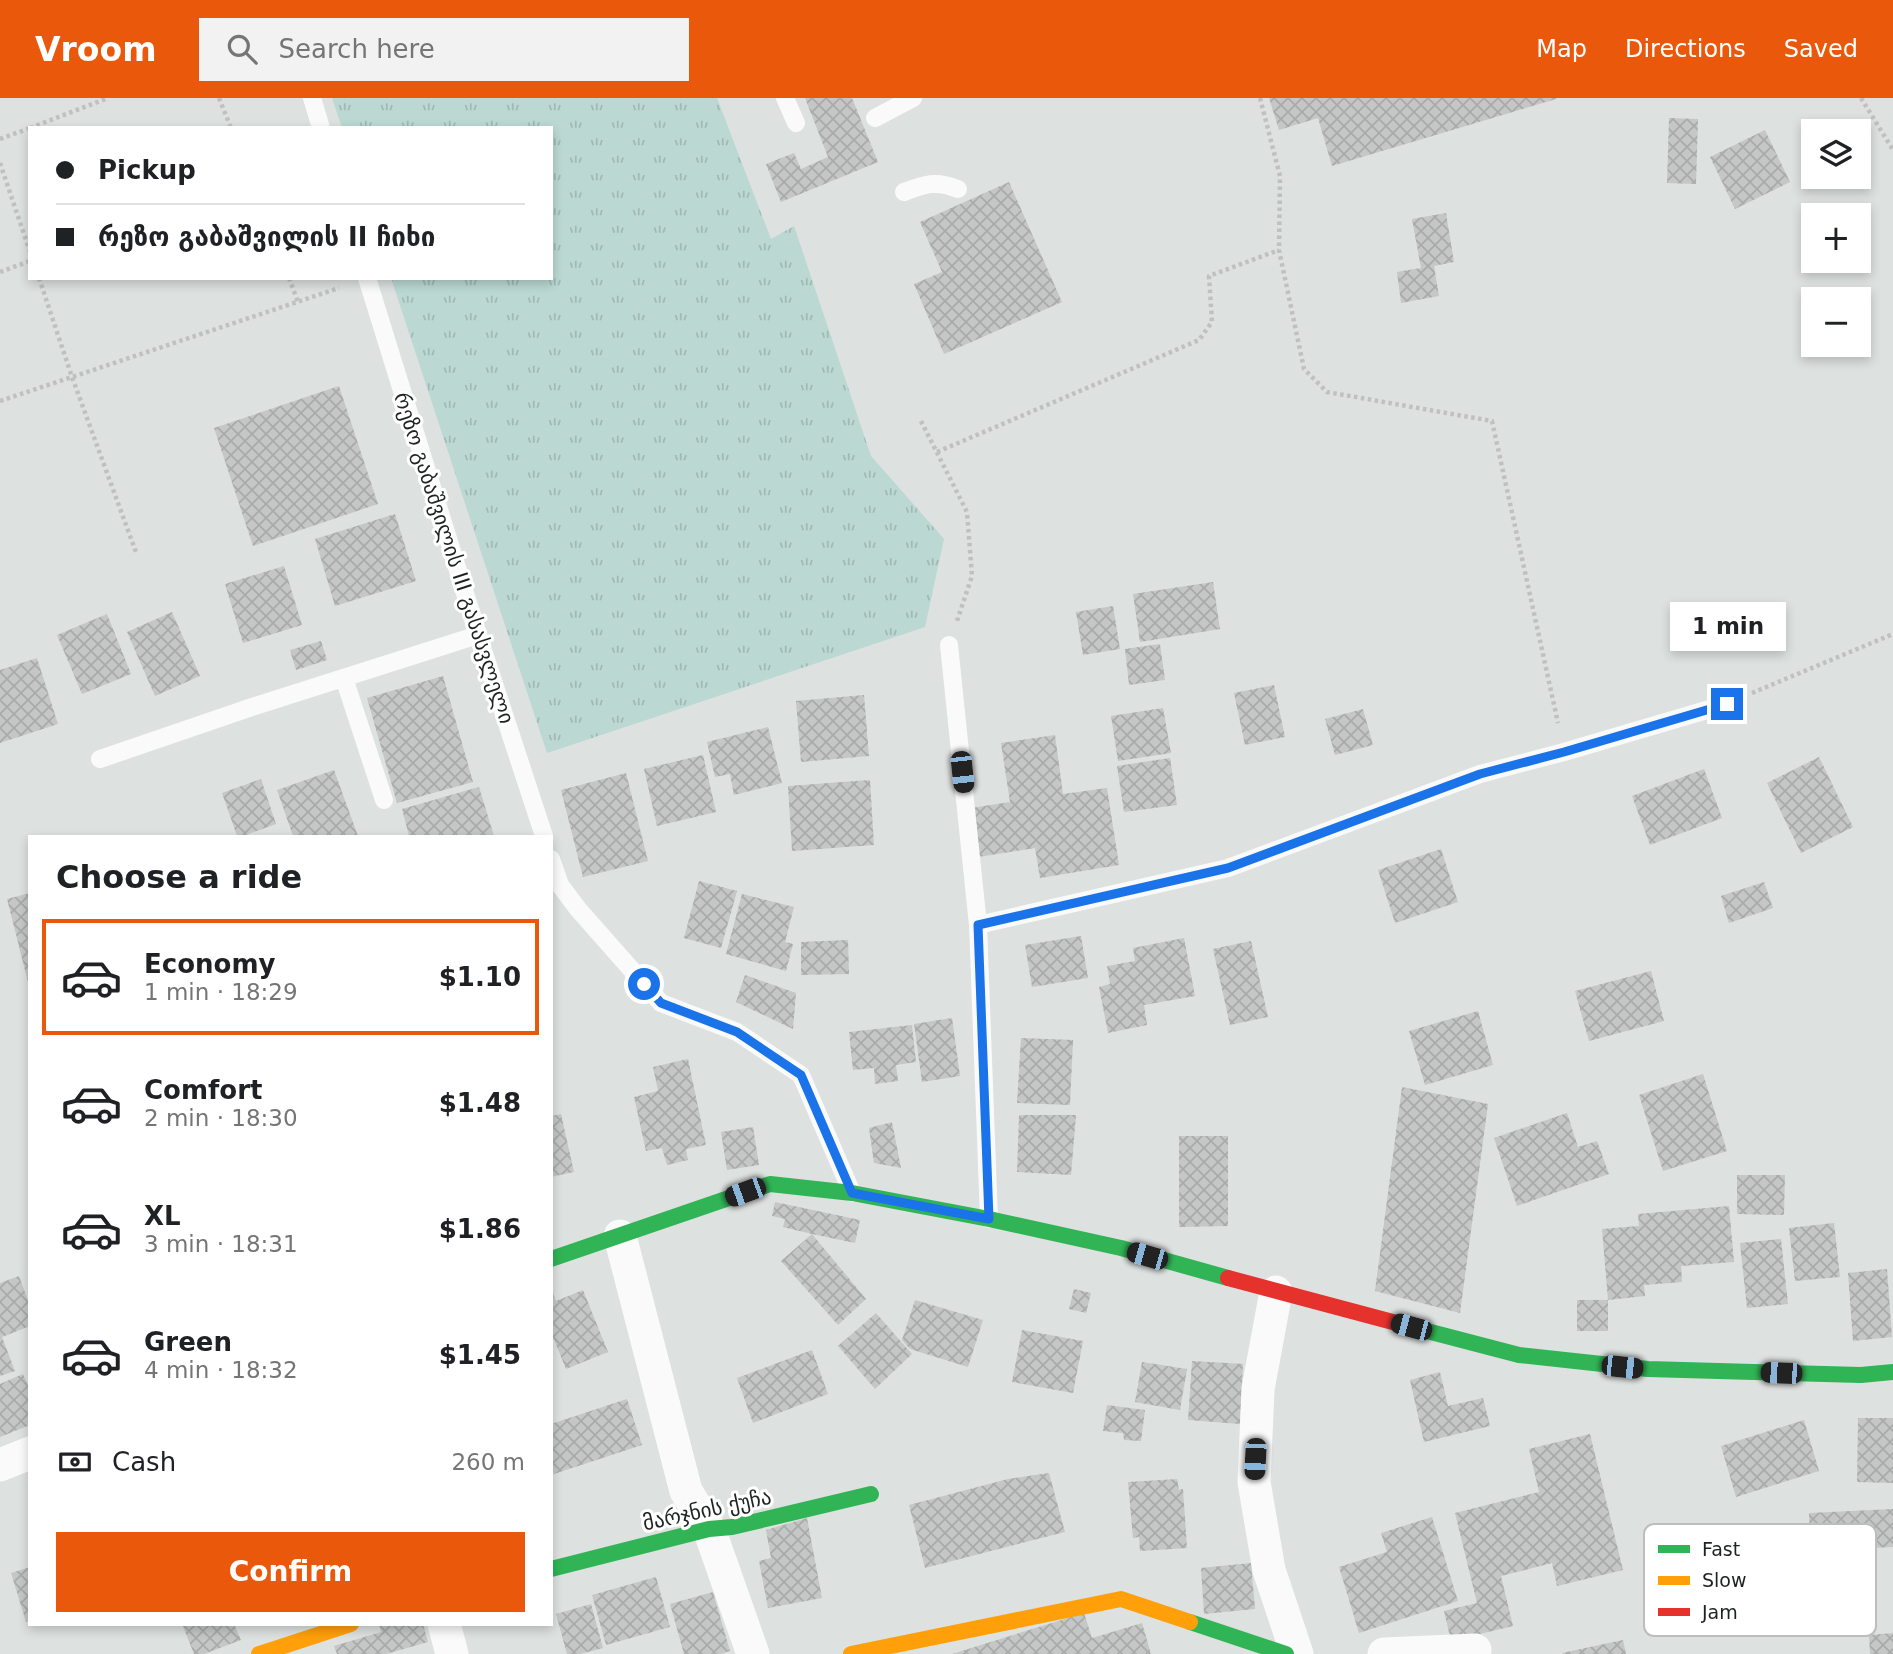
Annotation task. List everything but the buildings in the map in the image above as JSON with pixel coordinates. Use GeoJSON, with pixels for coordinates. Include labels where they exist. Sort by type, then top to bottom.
{"type":"FeatureCollection","features":[{"type":"Feature","properties":{"kind":"street"},"geometry":{"type":"LineString","coordinates":[[553,1258],[770,1184],[852,1193],[1121,1248],[1276,1292],[1519,1355],[1648,1369],[1861,1375],[1893,1372]]}},
{"type":"Feature","properties":{"kind":"street"},"geometry":{"type":"LineString","coordinates":[[620,1236],[686,1491],[709,1529],[753,1654]]}},
{"type":"Feature","properties":{"kind":"street"},"geometry":{"type":"LineString","coordinates":[[1276,1292],[1258,1389],[1254,1482],[1269,1570],[1297,1654]]}},
{"type":"Feature","properties":{"kind":"street"},"geometry":{"type":"LineString","coordinates":[[0,1465],[28,1454]]}},
{"type":"Feature","properties":{"kind":"street","name":"მარჯნის ქუჩა"},"geometry":{"type":"LineString","coordinates":[[553,1568],[709,1529],[732,1527],[871,1494]]}},
{"type":"Feature","properties":{"kind":"street"},"geometry":{"type":"LineString","coordinates":[[853,1654],[1121,1599],[1286,1654]]}},
{"type":"Feature","properties":{"kind":"street"},"geometry":{"type":"LineString","coordinates":[[259,1654],[345,1626]]}},
{"type":"Feature","properties":{"kind":"street"},"geometry":{"type":"LineString","coordinates":[[445,1626],[452,1654]]}},
{"type":"Feature","properties":{"kind":"street"},"geometry":{"type":"LineString","coordinates":[[1384,1654],[1475,1650]]}},
{"type":"Feature","properties":{"kind":"lane"},"geometry":{"type":"LineString","coordinates":[[312,98],[320,126]]}},
{"type":"Feature","properties":{"kind":"lane"},"geometry":{"type":"LineString","coordinates":[[785,98],[796,122]]}},
{"type":"Feature","properties":{"kind":"lane"},"geometry":{"type":"LineString","coordinates":[[875,118],[913,98]]}},
{"type":"Feature","properties":{"kind":"lane"},"geometry":{"type":"LineString","coordinates":[[904,192],[924,184],[937,183],[958,189]]}},
{"type":"Feature","properties":{"kind":"lane","name":"რეზო გაბაშვილის III გასასვლელი"},"geometry":{"type":"LineString","coordinates":[[367,280],[544,835]]}},
{"type":"Feature","properties":{"kind":"lane"},"geometry":{"type":"LineString","coordinates":[[100,759],[478,635]]}},
{"type":"Feature","properties":{"kind":"lane"},"geometry":{"type":"LineString","coordinates":[[949,645],[978,925],[989,1219]]}},
{"type":"Feature","properties":{"kind":"lane"},"geometry":{"type":"LineString","coordinates":[[344,678],[384,800]]}},
{"type":"Feature","properties":{"kind":"lane"},"geometry":{"type":"LineString","coordinates":[[978,925],[1228,868],[1480,774],[1727,704]]}},
{"type":"Feature","properties":{"kind":"lane"},"geometry":{"type":"LineString","coordinates":[[553,865],[560,885],[578,909],[661,1003],[737,1032],[801,1075],[852,1193]]}},
{"type":"Feature","properties":{"kind":"path"},"geometry":{"type":"LineString","coordinates":[[35,126],[108,98]]}},
{"type":"Feature","properties":{"kind":"path"},"geometry":{"type":"LineString","coordinates":[[219,98],[230,126]]}},
{"type":"Feature","properties":{"kind":"path"},"geometry":{"type":"LineString","coordinates":[[1260,98],[1280,176],[1279,250],[1304,369],[1327,392],[1492,421],[1564,752]]}},
{"type":"Feature","properties":{"kind":"path"},"geometry":{"type":"LineString","coordinates":[[1861,98],[1893,150]]}},
{"type":"Feature","properties":{"kind":"path"},"geometry":{"type":"LineString","coordinates":[[0,139],[28,129]]}},
{"type":"Feature","properties":{"kind":"path"},"geometry":{"type":"LineString","coordinates":[[0,163],[28,246]]}},
{"type":"Feature","properties":{"kind":"path"},"geometry":{"type":"LineString","coordinates":[[937,452],[1199,340],[1212,322],[1209,276],[1279,250]]}},
{"type":"Feature","properties":{"kind":"path"},"geometry":{"type":"LineString","coordinates":[[0,272],[28,262]]}},
{"type":"Feature","properties":{"kind":"path"},"geometry":{"type":"LineString","coordinates":[[40,280],[137,555]]}},
{"type":"Feature","properties":{"kind":"path"},"geometry":{"type":"LineString","coordinates":[[290,280],[298,302]]}},
{"type":"Feature","properties":{"kind":"path"},"geometry":{"type":"LineString","coordinates":[[0,401],[364,280]]}},
{"type":"Feature","properties":{"kind":"path"},"geometry":{"type":"LineString","coordinates":[[921,421],[967,512],[972,576],[949,645]]}},
{"type":"Feature","properties":{"kind":"path"},"geometry":{"type":"LineString","coordinates":[[1727,704],[1893,634]]}},
{"type":"Feature","properties":{"kind":"green space"},"geometry":{"type":"Polygon","coordinates":[[[332,98],[717,98],[771,239],[794,226],[871,456],[944,539],[925,627],[547,753],[392,280],[553,280],[553,126],[341,126],[332,98]]]}},
{"type":"Feature","properties":{"kind":"traffic: fast"},"geometry":{"type":"LineString","coordinates":[[553,1258],[770,1184],[852,1193],[989,1219],[1121,1248],[1228,1278]]}},
{"type":"Feature","properties":{"kind":"traffic: fast"},"geometry":{"type":"LineString","coordinates":[[1404,1325],[1519,1355],[1648,1369],[1861,1375],[1893,1372]]}},
{"type":"Feature","properties":{"kind":"traffic: fast"},"geometry":{"type":"LineString","coordinates":[[553,1568],[709,1529],[732,1527],[871,1494]]}},
{"type":"Feature","properties":{"kind":"traffic: fast"},"geometry":{"type":"LineString","coordinates":[[1190,1622],[1286,1654]]}},
{"type":"Feature","properties":{"kind":"traffic: slow"},"geometry":{"type":"LineString","coordinates":[[851,1654],[1121,1599],[1190,1622]]}},
{"type":"Feature","properties":{"kind":"traffic: slow"},"geometry":{"type":"LineString","coordinates":[[259,1654],[345,1626]]}},
{"type":"Feature","properties":{"kind":"traffic: jam"},"geometry":{"type":"LineString","coordinates":[[1228,1278],[1404,1325]]}},
{"type":"Feature","properties":{"kind":"route"},"geometry":{"type":"LineString","coordinates":[[644,984],[661,1003],[737,1032],[801,1075],[852,1193],[989,1219],[978,925],[1228,868],[1480,774],[1727,704]]}}]}
